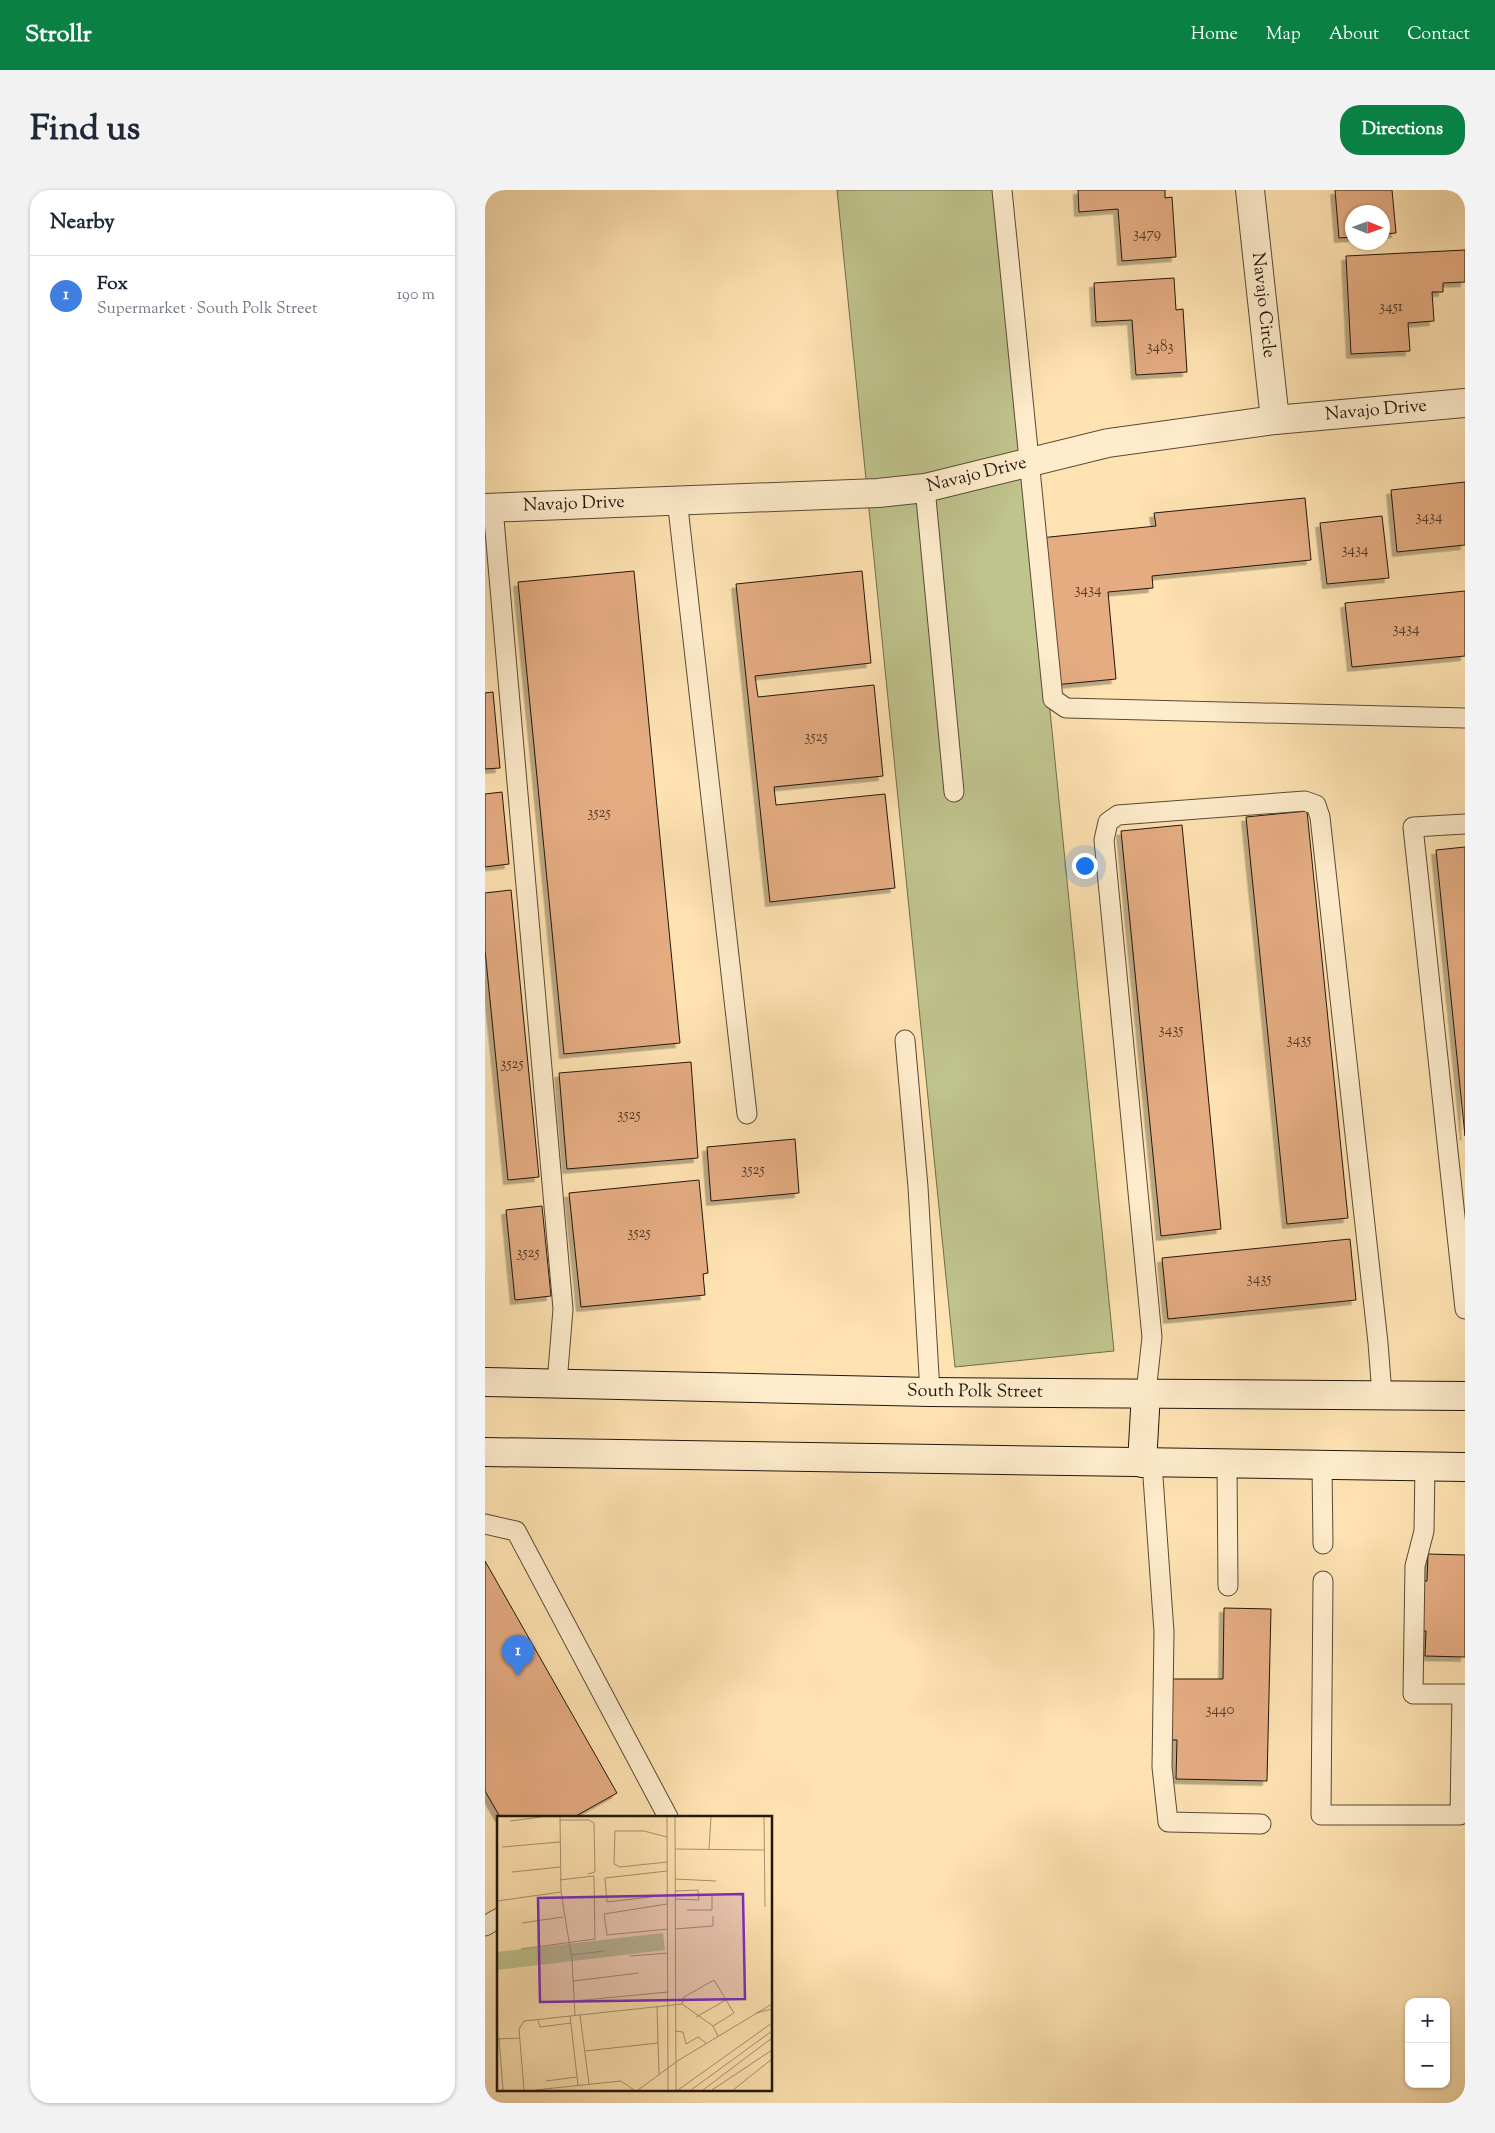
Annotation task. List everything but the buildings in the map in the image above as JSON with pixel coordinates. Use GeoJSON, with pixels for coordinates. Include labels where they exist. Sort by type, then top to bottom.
{"type":"FeatureCollection","features":[{"type":"Feature","properties":{"kind":"main road","name":"Navajo Circle"},"geometry":{"type":"LineString","coordinates":[[1250,190],[1275,420]]}},
{"type":"Feature","properties":{"kind":"main road","name":"Navajo Drive"},"geometry":{"type":"LineString","coordinates":[[489,508],[677,499],[878,493],[925,488],[1108,443],[1275,420],[1465,403]]}},
{"type":"Feature","properties":{"kind":"main road","name":"South Polk Street"},"geometry":{"type":"LineString","coordinates":[[485,1382],[930,1392],[1146,1392],[1465,1396]]}},
{"type":"Feature","properties":{"kind":"main road"},"geometry":{"type":"LineString","coordinates":[[1146,1392],[1147,1463]]}},
{"type":"Feature","properties":{"kind":"main road"},"geometry":{"type":"LineString","coordinates":[[485,1452],[1465,1467]]}},
{"type":"Feature","properties":{"kind":"lane"},"geometry":{"type":"LineString","coordinates":[[1002,190],[1053,699],[1066,708],[1465,718]]}},
{"type":"Feature","properties":{"kind":"lane"},"geometry":{"type":"LineString","coordinates":[[925,488],[954,792]]}},
{"type":"Feature","properties":{"kind":"lane"},"geometry":{"type":"LineString","coordinates":[[677,499],[747,1114]]}},
{"type":"Feature","properties":{"kind":"lane"},"geometry":{"type":"LineString","coordinates":[[489,508],[563,1310],[557,1383]]}},
{"type":"Feature","properties":{"kind":"lane"},"geometry":{"type":"LineString","coordinates":[[1146,1392],[1152,1337],[1104,840],[1108,822],[1118,815],[1305,801],[1316,805],[1321,817],[1378,1342],[1382,1395]]}},
{"type":"Feature","properties":{"kind":"lane"},"geometry":{"type":"LineString","coordinates":[[1465,824],[1413,827],[1465,1309]]}},
{"type":"Feature","properties":{"kind":"lane"},"geometry":{"type":"LineString","coordinates":[[905,1040],[917,1187],[930,1392]]}},
{"type":"Feature","properties":{"kind":"lane"},"geometry":{"type":"LineString","coordinates":[[1147,1463],[1164,1632],[1162,1767],[1168,1822],[1261,1824]]}},
{"type":"Feature","properties":{"kind":"lane"},"geometry":{"type":"LineString","coordinates":[[1227,1464],[1228,1586]]}},
{"type":"Feature","properties":{"kind":"lane"},"geometry":{"type":"LineString","coordinates":[[1322,1465],[1323,1544]]}},
{"type":"Feature","properties":{"kind":"lane"},"geometry":{"type":"LineString","coordinates":[[1323,1581],[1321,1815],[1461,1815],[1463,1694],[1413,1694],[1415,1566],[1424,1532],[1425,1466]]}},
{"type":"Feature","properties":{"kind":"lane"},"geometry":{"type":"LineString","coordinates":[[485,1524],[516,1531],[667,1816]]}},
{"type":"Feature","properties":{"kind":"lane"},"geometry":{"type":"LineString","coordinates":[[485,1926],[497,1919]]}},
{"type":"Feature","properties":{"kind":"green space"},"geometry":{"type":"Polygon","coordinates":[[[837,190],[998,190],[1114,1351],[955,1367],[837,190]]]}},
{"type":"Feature","properties":{"kind":"place","name":"Fox"},"geometry":{"type":"Point","coordinates":[518,1676]}}]}
